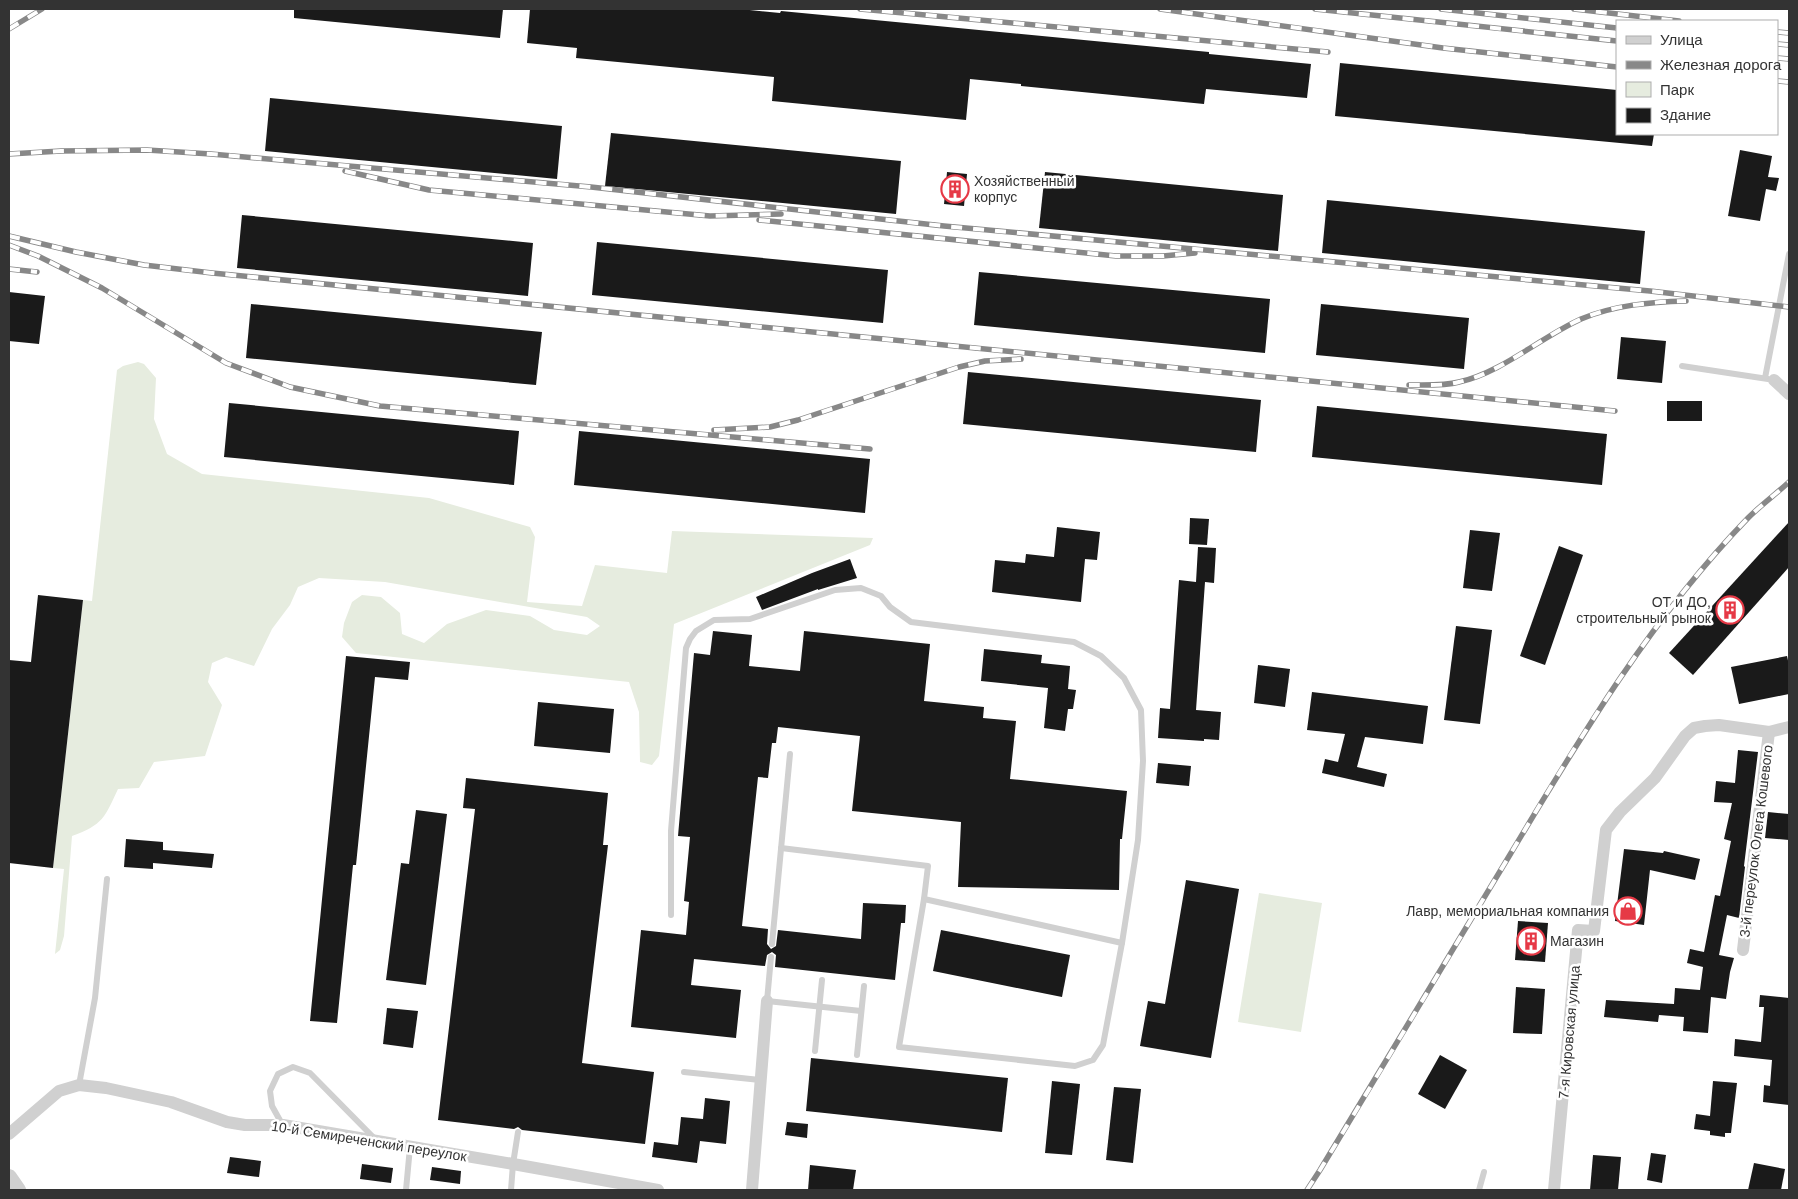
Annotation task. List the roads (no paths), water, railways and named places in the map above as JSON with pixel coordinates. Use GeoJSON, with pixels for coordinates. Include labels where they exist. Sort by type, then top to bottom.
{"type":"FeatureCollection","features":[{"type":"Feature","properties":{"kind":"street"},"geometry":{"type":"LineString","coordinates":[[1770,379],[1789,394]]}},
{"type":"Feature","properties":{"kind":"street","name":"7-я Кировская улица"},"geometry":{"type":"LineString","coordinates":[[1554,1190],[1578,930],[1594,931],[1606,830],[1620,812],[1655,778],[1685,736],[1694,728],[1719,725],[1769,732]]}},
{"type":"Feature","properties":{"kind":"street"},"geometry":{"type":"LineString","coordinates":[[1769,732],[1789,727]]}},
{"type":"Feature","properties":{"kind":"street","name":"3-й переулок Олега Кошевого"},"geometry":{"type":"LineString","coordinates":[[1744,950],[1769,732]]}},
{"type":"Feature","properties":{"kind":"street"},"geometry":{"type":"LineString","coordinates":[[752,1190],[767,1001]]}},
{"type":"Feature","properties":{"kind":"street","name":"10-й Семиреченский переулок"},"geometry":{"type":"LineString","coordinates":[[9,1134],[59,1091],[78,1085],[106,1088],[171,1102],[227,1122],[245,1125],[283,1126],[658,1190]]}},
{"type":"Feature","properties":{"kind":"street"},"geometry":{"type":"LineString","coordinates":[[9,1177],[18,1190]]}},
{"type":"Feature","properties":{"kind":"lane"},"geometry":{"type":"LineString","coordinates":[[1682,366],[1770,379],[1789,254]]}},
{"type":"Feature","properties":{"kind":"lane"},"geometry":{"type":"LineString","coordinates":[[671,915],[671,831],[686,648],[696,631],[714,620],[750,619],[835,590],[861,588],[881,596],[890,607],[911,622],[1074,642],[1101,656],[1124,678],[1141,710],[1143,761],[1138,840],[1104,1045],[1092,1060],[1075,1066],[899,1047],[928,866],[781,848]]}},
{"type":"Feature","properties":{"kind":"lane"},"geometry":{"type":"LineString","coordinates":[[772,944],[790,754]]}},
{"type":"Feature","properties":{"kind":"lane"},"geometry":{"type":"LineString","coordinates":[[78,1085],[96,998],[107,879]]}},
{"type":"Feature","properties":{"kind":"lane"},"geometry":{"type":"LineString","coordinates":[[924,899],[1122,943]]}},
{"type":"Feature","properties":{"kind":"lane"},"geometry":{"type":"LineString","coordinates":[[771,957],[767,1001],[861,1011]]}},
{"type":"Feature","properties":{"kind":"lane"},"geometry":{"type":"LineString","coordinates":[[815,1051],[822,980]]}},
{"type":"Feature","properties":{"kind":"lane"},"geometry":{"type":"LineString","coordinates":[[857,1055],[864,986]]}},
{"type":"Feature","properties":{"kind":"lane"},"geometry":{"type":"LineString","coordinates":[[283,1126],[272,1106],[270,1090],[278,1074],[292,1067],[310,1073],[378,1141]]}},
{"type":"Feature","properties":{"kind":"lane"},"geometry":{"type":"LineString","coordinates":[[684,1072],[760,1080]]}},
{"type":"Feature","properties":{"kind":"lane"},"geometry":{"type":"LineString","coordinates":[[511,1190],[512,1164],[518,1132]]}},
{"type":"Feature","properties":{"kind":"lane"},"geometry":{"type":"LineString","coordinates":[[406,1190],[410,1147]]}},
{"type":"Feature","properties":{"kind":"lane"},"geometry":{"type":"LineString","coordinates":[[1479,1190],[1484,1172]]}},
{"type":"Feature","properties":{"kind":"railway"},"geometry":{"type":"LineString","coordinates":[[9,29],[42,9]]}},
{"type":"Feature","properties":{"kind":"railway"},"geometry":{"type":"LineString","coordinates":[[860,9],[1328,52]]}},
{"type":"Feature","properties":{"kind":"railway"},"geometry":{"type":"LineString","coordinates":[[1160,9],[1443,48],[1616,67]]}},
{"type":"Feature","properties":{"kind":"railway"},"geometry":{"type":"LineString","coordinates":[[1315,9],[1616,41]]}},
{"type":"Feature","properties":{"kind":"railway"},"geometry":{"type":"LineString","coordinates":[[1441,9],[1616,28]]}},
{"type":"Feature","properties":{"kind":"railway"},"geometry":{"type":"LineString","coordinates":[[1574,9],[1670,20]]}},
{"type":"Feature","properties":{"kind":"railway"},"geometry":{"type":"LineString","coordinates":[[1778,32],[1789,33]]}},
{"type":"Feature","properties":{"kind":"railway"},"geometry":{"type":"LineString","coordinates":[[1778,44],[1789,45]]}},
{"type":"Feature","properties":{"kind":"railway"},"geometry":{"type":"LineString","coordinates":[[1778,58],[1789,59]]}},
{"type":"Feature","properties":{"kind":"railway"},"geometry":{"type":"LineString","coordinates":[[1778,81],[1789,82]]}},
{"type":"Feature","properties":{"kind":"railway"},"geometry":{"type":"LineString","coordinates":[[9,154],[147,150],[211,154],[591,187],[944,226],[1650,291],[1789,307]]}},
{"type":"Feature","properties":{"kind":"railway"},"geometry":{"type":"LineString","coordinates":[[345,171],[429,190],[710,216],[781,214]]}},
{"type":"Feature","properties":{"kind":"railway"},"geometry":{"type":"LineString","coordinates":[[759,220],[1116,256],[1163,256],[1195,253]]}},
{"type":"Feature","properties":{"kind":"railway"},"geometry":{"type":"LineString","coordinates":[[9,236],[76,252],[144,265],[212,273],[1615,411]]}},
{"type":"Feature","properties":{"kind":"railway"},"geometry":{"type":"LineString","coordinates":[[9,245],[38,256],[102,288],[226,363],[290,387],[380,406],[870,449]]}},
{"type":"Feature","properties":{"kind":"railway"},"geometry":{"type":"LineString","coordinates":[[9,269],[37,272]]}},
{"type":"Feature","properties":{"kind":"railway"},"geometry":{"type":"LineString","coordinates":[[1409,385],[1447,384],[1475,377],[1506,363],[1581,319],[1606,310],[1659,302],[1686,301]]}},
{"type":"Feature","properties":{"kind":"railway"},"geometry":{"type":"LineString","coordinates":[[714,430],[770,427],[798,420],[959,367],[985,361],[1021,359]]}},
{"type":"Feature","properties":{"kind":"railway"},"geometry":{"type":"LineString","coordinates":[[1307,1190],[1564,765],[1620,679],[1649,637],[1713,556],[1748,518],[1789,482]]}},
{"type":"Feature","properties":{"kind":"place","name":"Хозяйственный корпус"},"geometry":{"type":"Point","coordinates":[955,189]}},
{"type":"Feature","properties":{"kind":"place","name":"ОТ и ДО, строительный рынок"},"geometry":{"type":"Point","coordinates":[1730,610]}},
{"type":"Feature","properties":{"kind":"place","name":"Лавр, мемориальная компания"},"geometry":{"type":"Point","coordinates":[1628,911]}},
{"type":"Feature","properties":{"kind":"place","name":"Магазин"},"geometry":{"type":"Point","coordinates":[1531,941]}}]}
